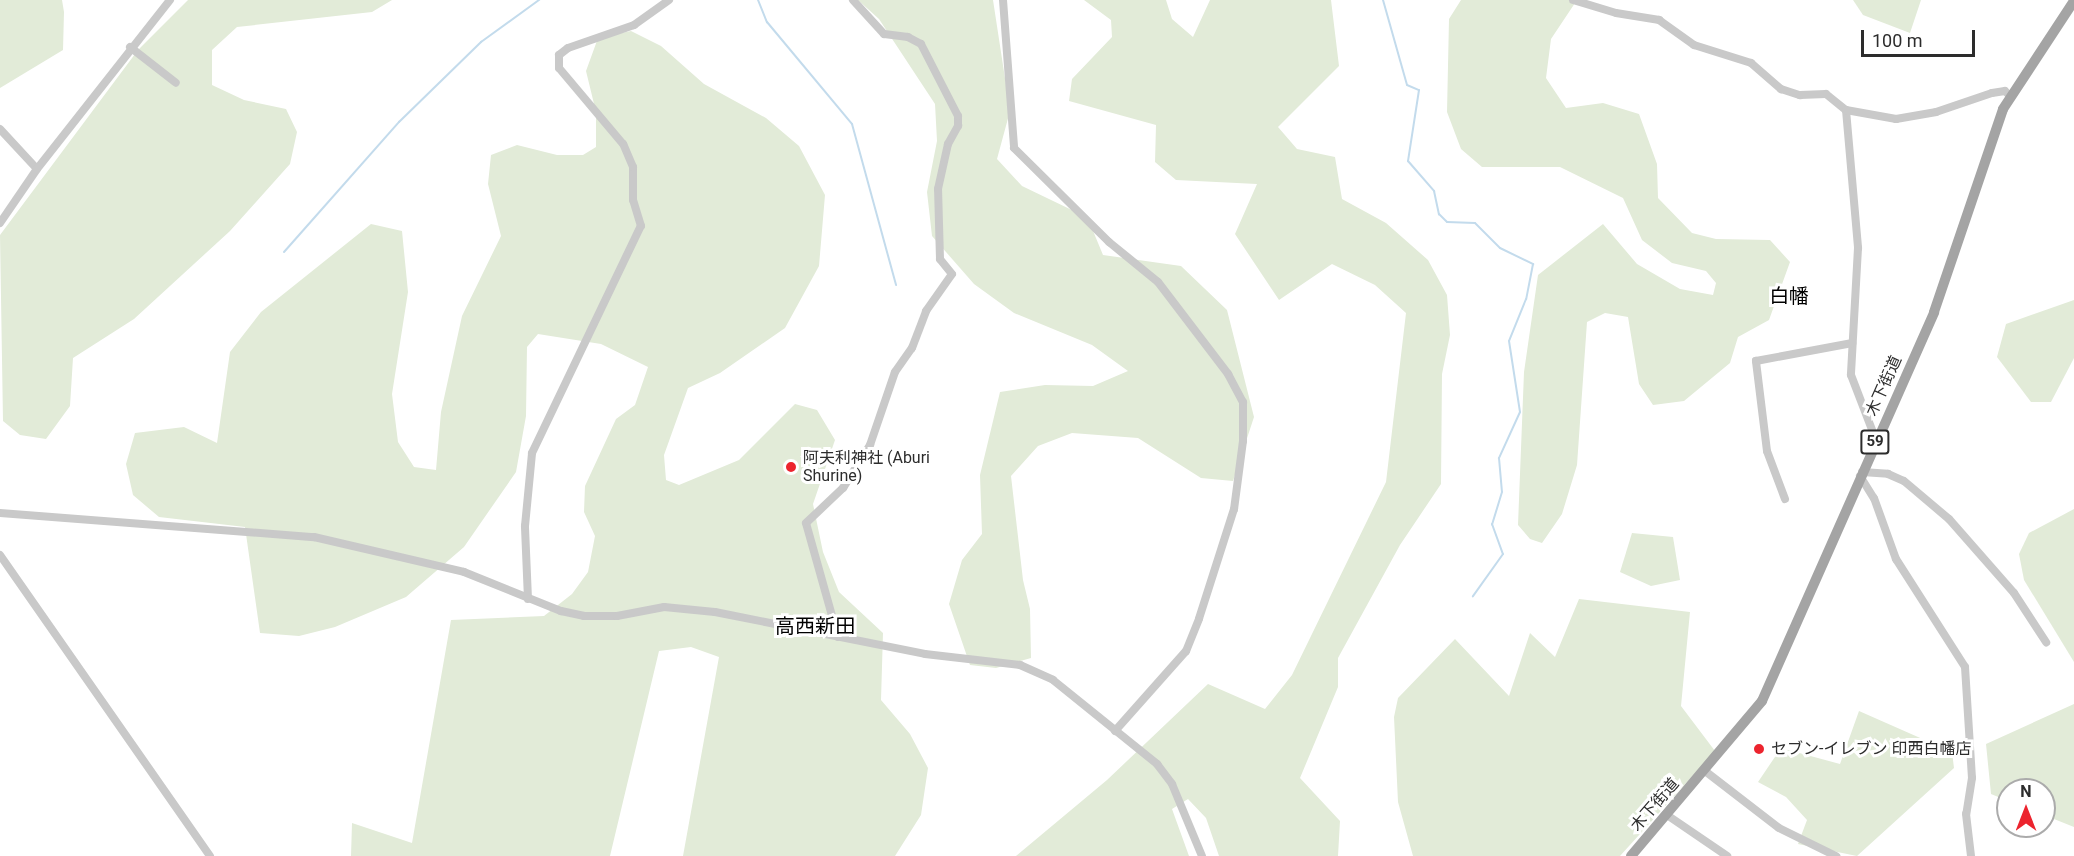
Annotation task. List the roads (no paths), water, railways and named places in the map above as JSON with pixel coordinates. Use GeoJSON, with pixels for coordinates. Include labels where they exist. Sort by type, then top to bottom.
{"type":"FeatureCollection","features":[{"type":"Feature","properties":{"kind":"main road","name":"木下街道"},"geometry":{"type":"LineString","coordinates":[[1631,856],[1762,701],[1934,312],[2009,94],[2074,1]]}},
{"type":"Feature","properties":{"kind":"street"},"geometry":{"type":"LineString","coordinates":[[0,223],[37,169],[130,47],[170,0]]}},
{"type":"Feature","properties":{"kind":"street"},"geometry":{"type":"LineString","coordinates":[[528,598],[525,526],[532,453],[641,226],[633,200],[633,167],[623,144],[559,68],[559,55],[568,48],[634,25],[669,0]]}},
{"type":"Feature","properties":{"kind":"street"},"geometry":{"type":"LineString","coordinates":[[838,637],[806,523],[843,488],[870,446],[895,372],[912,348],[926,311],[952,274],[940,259],[938,189],[948,144],[958,126],[958,116],[921,44],[908,37],[884,34],[853,0]]}},
{"type":"Feature","properties":{"kind":"street"},"geometry":{"type":"LineString","coordinates":[[1003,0],[1014,148],[1109,242],[1158,282],[1228,374],[1243,402],[1243,441],[1234,509],[1199,620],[1186,651],[1115,731]]}},
{"type":"Feature","properties":{"kind":"street"},"geometry":{"type":"LineString","coordinates":[[1573,0],[1616,14],[1659,20],[1694,45],[1751,63],[1781,89],[1800,95],[1826,94],[1846,110],[1896,119],[1936,112],[1992,93],[2005,91],[2009,94]]}},
{"type":"Feature","properties":{"kind":"street"},"geometry":{"type":"LineString","coordinates":[[130,47],[176,83]]}},
{"type":"Feature","properties":{"kind":"street"},"geometry":{"type":"LineString","coordinates":[[1846,110],[1858,248],[1851,375],[1876,440]]}},
{"type":"Feature","properties":{"kind":"street"},"geometry":{"type":"LineString","coordinates":[[0,129],[37,169]]}},
{"type":"Feature","properties":{"kind":"street"},"geometry":{"type":"LineString","coordinates":[[1785,499],[1767,451],[1756,361],[1852,343]]}},
{"type":"Feature","properties":{"kind":"street"},"geometry":{"type":"LineString","coordinates":[[1971,856],[1966,814],[1972,778],[1965,667],[1896,559],[1874,498],[1861,474],[1888,474],[1904,481],[1949,519],[2014,593],[2046,642]]}},
{"type":"Feature","properties":{"kind":"street"},"geometry":{"type":"LineString","coordinates":[[0,513],[20,518],[173,524],[314,537],[464,572],[528,598],[584,616],[616,616],[664,607],[714,612],[926,654],[1020,665],[1053,680],[1157,764],[1172,784],[1202,856]]}},
{"type":"Feature","properties":{"kind":"street"},"geometry":{"type":"LineString","coordinates":[[0,555],[210,856]]}},
{"type":"Feature","properties":{"kind":"street"},"geometry":{"type":"LineString","coordinates":[[1705,771],[1779,828],[1836,856]]}},
{"type":"Feature","properties":{"kind":"street"},"geometry":{"type":"LineString","coordinates":[[1667,815],[1727,856]]}},
{"type":"Feature","properties":{"kind":"waterway"},"geometry":{"type":"LineString","coordinates":[[284,252],[399,122],[481,42],[539,0]]}},
{"type":"Feature","properties":{"kind":"waterway"},"geometry":{"type":"LineString","coordinates":[[758,0],[767,22],[852,124],[896,285]]}},
{"type":"Feature","properties":{"kind":"waterway"},"geometry":{"type":"LineString","coordinates":[[1383,0],[1407,85],[1419,90],[1408,161],[1434,191],[1439,214],[1447,222],[1475,223],[1500,248],[1533,264],[1526,299],[1509,341],[1520,412],[1499,458],[1502,492],[1492,524],[1503,554],[1473,596]]}},
{"type":"Feature","properties":{"kind":"place","name":"阿夫利神社 (Aburi Shurine)"},"geometry":{"type":"Point","coordinates":[791,467]}},
{"type":"Feature","properties":{"kind":"place","name":"セブン-イレブン 印西白幡店"},"geometry":{"type":"Point","coordinates":[1759,749]}},
{"type":"Feature","properties":{"kind":"district","name":"白幡"},"geometry":{"type":"Point","coordinates":[1789,296]}},
{"type":"Feature","properties":{"kind":"district","name":"高西新田"},"geometry":{"type":"Point","coordinates":[815,626]}}]}
